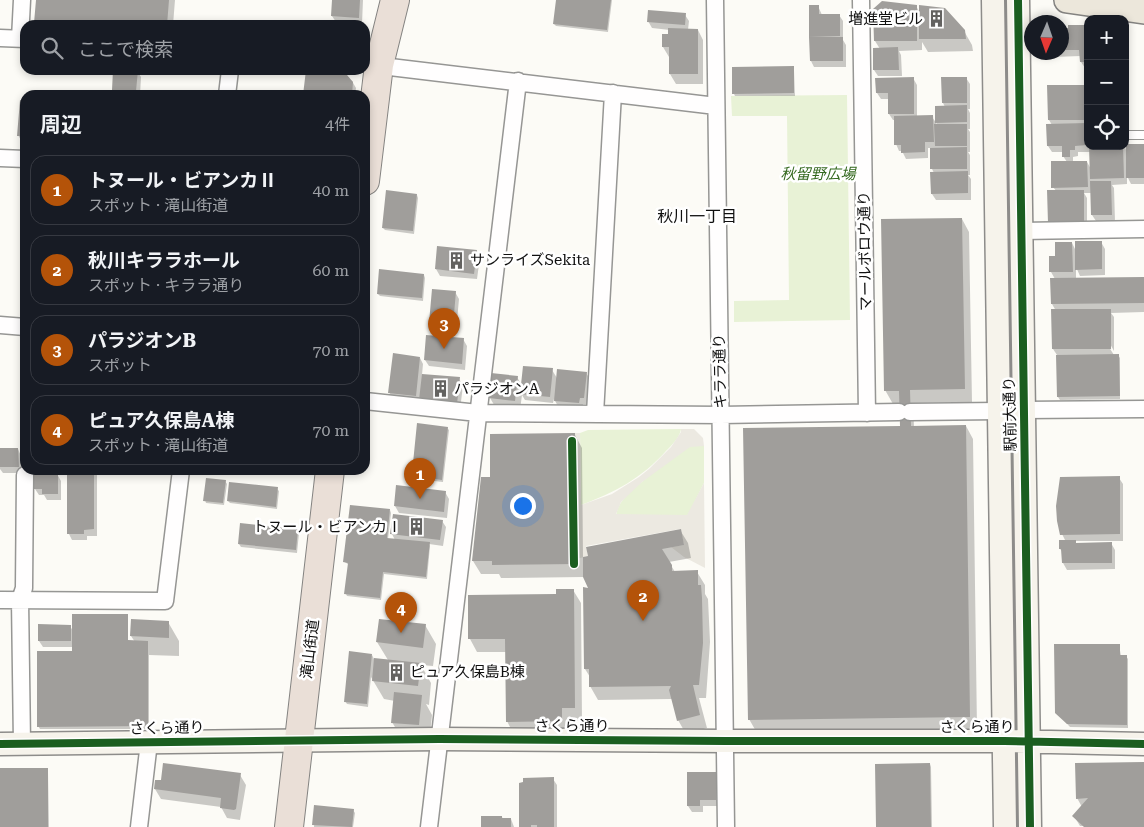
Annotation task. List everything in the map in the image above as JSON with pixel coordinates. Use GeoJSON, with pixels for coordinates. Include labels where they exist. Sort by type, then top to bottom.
{"type":"FeatureCollection","features":[{"type":"Feature","properties":{"kind":"highway"},"geometry":{"type":"LineString","coordinates":[[370,97],[372,64],[395,0]]}},
{"type":"Feature","properties":{"kind":"highway","name":"滝山街道"},"geometry":{"type":"LineString","coordinates":[[288,827],[329,475]]}},
{"type":"Feature","properties":{"kind":"main road"},"geometry":{"type":"LineString","coordinates":[[1068,0],[1144,11]]}},
{"type":"Feature","properties":{"kind":"street"},"geometry":{"type":"LineString","coordinates":[[22,0],[22,20]]}},
{"type":"Feature","properties":{"kind":"street","name":"キララ通り"},"geometry":{"type":"LineString","coordinates":[[715,0],[726,827]]}},
{"type":"Feature","properties":{"kind":"street","name":"マールボロウ通り"},"geometry":{"type":"LineString","coordinates":[[861,0],[867,413]]}},
{"type":"Feature","properties":{"kind":"street","name":"駅前大通り"},"geometry":{"type":"LineString","coordinates":[[993,0],[1006,827]]}},
{"type":"Feature","properties":{"kind":"street","name":"駅前大通り"},"geometry":{"type":"LineString","coordinates":[[1018,0],[1030,827]]}},
{"type":"Feature","properties":{"kind":"street"},"geometry":{"type":"LineString","coordinates":[[0,38],[20,39]]}},
{"type":"Feature","properties":{"kind":"street"},"geometry":{"type":"LineString","coordinates":[[372,64],[716,106]]}},
{"type":"Feature","properties":{"kind":"street"},"geometry":{"type":"LineString","coordinates":[[227,90],[229,75]]}},
{"type":"Feature","properties":{"kind":"street"},"geometry":{"type":"LineString","coordinates":[[428,827],[518,81]]}},
{"type":"Feature","properties":{"kind":"street"},"geometry":{"type":"LineString","coordinates":[[595,414],[613,93]]}},
{"type":"Feature","properties":{"kind":"street"},"geometry":{"type":"LineString","coordinates":[[0,158],[20,160]]}},
{"type":"Feature","properties":{"kind":"street"},"geometry":{"type":"LineString","coordinates":[[1021,231],[1144,229]]}},
{"type":"Feature","properties":{"kind":"street"},"geometry":{"type":"LineString","coordinates":[[0,325],[20,327]]}},
{"type":"Feature","properties":{"kind":"street"},"geometry":{"type":"LineString","coordinates":[[370,402],[478,413],[721,415],[999,411]]}},
{"type":"Feature","properties":{"kind":"street"},"geometry":{"type":"LineString","coordinates":[[1024,410],[1144,408]]}},
{"type":"Feature","properties":{"kind":"street"},"geometry":{"type":"LineString","coordinates":[[11,744],[20,600],[24,588],[25,475]]}},
{"type":"Feature","properties":{"kind":"street"},"geometry":{"type":"LineString","coordinates":[[0,600],[166,601],[180,475]]}},
{"type":"Feature","properties":{"kind":"street","name":"さくら通り"},"geometry":{"type":"LineString","coordinates":[[11,744],[439,739],[1028,741],[1144,744]]}},
{"type":"Feature","properties":{"kind":"street"},"geometry":{"type":"LineString","coordinates":[[139,827],[149,742]]}},
{"type":"Feature","properties":{"kind":"lane"},"geometry":{"type":"LineString","coordinates":[[1129,135],[1144,135]]}},
{"type":"Feature","properties":{"kind":"green space","name":"秋留野広場"},"geometry":{"type":"Polygon","coordinates":[[[847,95],[850,320],[734,322],[734,301],[789,300],[787,116],[732,116],[731,96],[847,95]]]}},
{"type":"Feature","properties":{"kind":"green space"},"geometry":{"type":"Polygon","coordinates":[[[681,429],[671,446],[657,461],[637,477],[616,490],[581,505],[580,433],[588,430],[681,429]]]}},
{"type":"Feature","properties":{"kind":"green space"},"geometry":{"type":"Polygon","coordinates":[[[694,445],[704,446],[704,483],[688,515],[616,515],[622,501],[636,487],[668,461],[694,445]]]}},
{"type":"Feature","properties":{"kind":"shaded area"},"geometry":{"type":"Polygon","coordinates":[[[681,429],[694,429],[703,438],[704,446],[690,447],[642,482],[621,502],[616,514],[687,515],[704,483],[705,568],[684,557],[671,547],[684,545],[680,529],[586,546],[588,556],[576,559],[575,433],[580,433],[581,505],[612,494],[639,477],[671,447],[681,429]]]}},
{"type":"Feature","properties":{"kind":"building"},"geometry":{"type":"Polygon","coordinates":[[[36,0],[169,0],[167,20],[34,20],[36,0]]]}},
{"type":"Feature","properties":{"kind":"building"},"geometry":{"type":"Polygon","coordinates":[[[332,0],[360,0],[359,18],[331,16],[332,0]]]}},
{"type":"Feature","properties":{"kind":"building"},"geometry":{"type":"Polygon","coordinates":[[[556,0],[611,0],[607,30],[553,24],[556,0]]]}},
{"type":"Feature","properties":{"kind":"building"},"geometry":{"type":"Polygon","coordinates":[[[882,1],[917,5],[917,41],[874,41],[873,9],[882,1]]]}},
{"type":"Feature","properties":{"kind":"building"},"geometry":{"type":"Polygon","coordinates":[[[809,5],[819,5],[819,14],[840,14],[840,36],[809,37],[809,5]]]}},
{"type":"Feature","properties":{"kind":"building","name":"増進堂ビル"},"geometry":{"type":"Polygon","coordinates":[[[919,5],[945,8],[965,30],[966,39],[919,39],[919,5]]]}},
{"type":"Feature","properties":{"kind":"building"},"geometry":{"type":"Polygon","coordinates":[[[648,10],[686,13],[685,25],[647,22],[648,10]]]}},
{"type":"Feature","properties":{"kind":"building"},"geometry":{"type":"Polygon","coordinates":[[[1069,25],[1084,25],[1084,62],[1080,62],[1079,50],[1069,50],[1069,25]]]}},
{"type":"Feature","properties":{"kind":"building"},"geometry":{"type":"Polygon","coordinates":[[[668,28],[698,29],[698,74],[669,74],[669,47],[662,47],[662,34],[668,34],[668,28]]]}},
{"type":"Feature","properties":{"kind":"building"},"geometry":{"type":"Polygon","coordinates":[[[809,37],[843,37],[843,61],[810,61],[809,37]]]}},
{"type":"Feature","properties":{"kind":"building"},"geometry":{"type":"Polygon","coordinates":[[[898,47],[899,70],[873,70],[873,48],[898,47]]]}},
{"type":"Feature","properties":{"kind":"building"},"geometry":{"type":"Polygon","coordinates":[[[794,66],[794,93],[732,94],[732,67],[794,66]]]}},
{"type":"Feature","properties":{"kind":"building"},"geometry":{"type":"Polygon","coordinates":[[[113,75],[138,75],[136,90],[112,90],[113,75]]]}},
{"type":"Feature","properties":{"kind":"building"},"geometry":{"type":"Polygon","coordinates":[[[305,75],[347,75],[353,82],[352,90],[304,90],[305,75]]]}},
{"type":"Feature","properties":{"kind":"building"},"geometry":{"type":"Polygon","coordinates":[[[914,77],[914,114],[888,114],[888,93],[876,93],[875,78],[914,77]]]}},
{"type":"Feature","properties":{"kind":"building"},"geometry":{"type":"Polygon","coordinates":[[[941,77],[967,77],[967,103],[942,103],[941,77]]]}},
{"type":"Feature","properties":{"kind":"building"},"geometry":{"type":"Polygon","coordinates":[[[1047,85],[1084,85],[1084,120],[1048,120],[1047,85]]]}},
{"type":"Feature","properties":{"kind":"building"},"geometry":{"type":"Polygon","coordinates":[[[20,100],[20,136],[17,136],[20,100]]]}},
{"type":"Feature","properties":{"kind":"building"},"geometry":{"type":"Polygon","coordinates":[[[967,105],[967,122],[935,123],[935,106],[967,105]]]}},
{"type":"Feature","properties":{"kind":"building"},"geometry":{"type":"Polygon","coordinates":[[[933,115],[934,142],[925,142],[925,152],[901,153],[901,145],[894,145],[894,116],[933,115]]]}},
{"type":"Feature","properties":{"kind":"building"},"geometry":{"type":"Polygon","coordinates":[[[1084,123],[1084,145],[1075,146],[1075,150],[1070,150],[1070,157],[1062,157],[1062,146],[1047,146],[1046,124],[1084,123]]]}},
{"type":"Feature","properties":{"kind":"building"},"geometry":{"type":"Polygon","coordinates":[[[934,124],[967,124],[967,146],[935,146],[934,124]]]}},
{"type":"Feature","properties":{"kind":"building"},"geometry":{"type":"Polygon","coordinates":[[[1129,144],[1144,144],[1144,178],[1126,178],[1126,150],[1129,150],[1129,144]]]}},
{"type":"Feature","properties":{"kind":"building"},"geometry":{"type":"Polygon","coordinates":[[[967,147],[967,169],[930,169],[930,148],[967,147]]]}},
{"type":"Feature","properties":{"kind":"building"},"geometry":{"type":"Polygon","coordinates":[[[1089,150],[1123,150],[1124,178],[1090,179],[1089,150]]]}},
{"type":"Feature","properties":{"kind":"building"},"geometry":{"type":"Polygon","coordinates":[[[1051,161],[1087,161],[1088,187],[1051,188],[1051,161]]]}},
{"type":"Feature","properties":{"kind":"building"},"geometry":{"type":"Polygon","coordinates":[[[968,171],[968,193],[931,194],[930,172],[968,171]]]}},
{"type":"Feature","properties":{"kind":"building"},"geometry":{"type":"Polygon","coordinates":[[[1090,181],[1111,181],[1112,215],[1091,215],[1090,181]]]}},
{"type":"Feature","properties":{"kind":"building"},"geometry":{"type":"Polygon","coordinates":[[[386,190],[417,194],[413,231],[382,228],[386,190]]]}},
{"type":"Feature","properties":{"kind":"building"},"geometry":{"type":"Polygon","coordinates":[[[1047,190],[1084,190],[1084,223],[1048,223],[1047,190]]]}},
{"type":"Feature","properties":{"kind":"building"},"geometry":{"type":"Polygon","coordinates":[[[962,218],[965,389],[910,390],[911,426],[966,425],[970,717],[748,720],[743,428],[900,426],[899,391],[884,391],[881,219],[962,218]]]}},
{"type":"Feature","properties":{"kind":"building"},"geometry":{"type":"Polygon","coordinates":[[[1075,241],[1102,241],[1102,269],[1075,270],[1075,241]]]}},
{"type":"Feature","properties":{"kind":"building"},"geometry":{"type":"Polygon","coordinates":[[[1055,242],[1072,242],[1073,272],[1049,272],[1049,256],[1055,256],[1055,242]]]}},
{"type":"Feature","properties":{"kind":"building","name":"サンライズSekita"},"geometry":{"type":"Polygon","coordinates":[[[437,246],[477,250],[474,274],[435,269],[437,246]]]}},
{"type":"Feature","properties":{"kind":"building"},"geometry":{"type":"Polygon","coordinates":[[[379,269],[424,274],[422,298],[377,294],[379,269]]]}},
{"type":"Feature","properties":{"kind":"building"},"geometry":{"type":"Polygon","coordinates":[[[1144,277],[1144,303],[1051,304],[1050,278],[1144,277]]]}},
{"type":"Feature","properties":{"kind":"building"},"geometry":{"type":"Polygon","coordinates":[[[432,289],[456,291],[453,326],[429,323],[432,289]]]}},
{"type":"Feature","properties":{"kind":"building"},"geometry":{"type":"Polygon","coordinates":[[[1051,309],[1111,309],[1111,349],[1052,349],[1051,309]]]}},
{"type":"Feature","properties":{"kind":"building"},"geometry":{"type":"Polygon","coordinates":[[[426,335],[464,338],[462,364],[424,360],[426,335]]]}},
{"type":"Feature","properties":{"kind":"building"},"geometry":{"type":"Polygon","coordinates":[[[393,353],[420,357],[416,396],[388,393],[393,353]]]}},
{"type":"Feature","properties":{"kind":"building"},"geometry":{"type":"Polygon","coordinates":[[[1119,354],[1120,396],[1057,397],[1056,355],[1119,354]]]}},
{"type":"Feature","properties":{"kind":"building"},"geometry":{"type":"Polygon","coordinates":[[[523,366],[553,368],[550,397],[520,394],[523,366]]]}},
{"type":"Feature","properties":{"kind":"building"},"geometry":{"type":"Polygon","coordinates":[[[557,369],[587,372],[584,398],[580,398],[579,403],[554,401],[557,369]]]}},
{"type":"Feature","properties":{"kind":"building"},"geometry":{"type":"Polygon","coordinates":[[[491,373],[518,376],[515,401],[489,398],[491,373]]]}},
{"type":"Feature","properties":{"kind":"building","name":"パラジオンA"},"geometry":{"type":"Polygon","coordinates":[[[422,374],[460,377],[457,404],[419,400],[422,374]]]}},
{"type":"Feature","properties":{"kind":"building"},"geometry":{"type":"Polygon","coordinates":[[[417,423],[448,427],[442,480],[413,476],[417,423]]]}},
{"type":"Feature","properties":{"kind":"building"},"geometry":{"type":"Polygon","coordinates":[[[575,433],[576,564],[492,565],[492,561],[472,561],[481,477],[490,477],[490,434],[575,433]]]}},
{"type":"Feature","properties":{"kind":"building"},"geometry":{"type":"Polygon","coordinates":[[[0,448],[18,448],[19,467],[0,467],[0,448]]]}},
{"type":"Feature","properties":{"kind":"building"},"geometry":{"type":"Polygon","coordinates":[[[34,475],[58,475],[58,494],[42,494],[42,489],[34,489],[34,475]]]}},
{"type":"Feature","properties":{"kind":"building"},"geometry":{"type":"Polygon","coordinates":[[[67,475],[94,475],[94,529],[84,530],[84,534],[67,534],[67,475]]]}},
{"type":"Feature","properties":{"kind":"building"},"geometry":{"type":"Polygon","coordinates":[[[1120,476],[1120,534],[1060,535],[1056,506],[1060,477],[1120,476]]]}},
{"type":"Feature","properties":{"kind":"building"},"geometry":{"type":"Polygon","coordinates":[[[206,478],[226,480],[223,503],[203,501],[206,478]]]}},
{"type":"Feature","properties":{"kind":"building"},"geometry":{"type":"Polygon","coordinates":[[[229,482],[278,487],[276,507],[227,501],[229,482]]]}},
{"type":"Feature","properties":{"kind":"building"},"geometry":{"type":"Polygon","coordinates":[[[396,485],[446,491],[444,512],[394,506],[396,485]]]}},
{"type":"Feature","properties":{"kind":"building"},"geometry":{"type":"Polygon","coordinates":[[[350,505],[390,509],[387,538],[430,542],[426,577],[383,572],[380,598],[344,594],[348,563],[343,562],[350,505]]]}},
{"type":"Feature","properties":{"kind":"building","name":"トヌール・ビアンカⅠ"},"geometry":{"type":"Polygon","coordinates":[[[393,514],[443,520],[440,540],[390,534],[393,514]]]}},
{"type":"Feature","properties":{"kind":"building"},"geometry":{"type":"Polygon","coordinates":[[[240,523],[298,529],[296,550],[238,544],[240,523]]]}},
{"type":"Feature","properties":{"kind":"building"},"geometry":{"type":"Polygon","coordinates":[[[681,529],[684,545],[662,549],[672,565],[672,571],[698,570],[698,585],[701,585],[702,598],[703,643],[699,685],[693,685],[700,715],[677,721],[669,690],[671,686],[589,687],[589,669],[584,669],[583,587],[588,588],[583,577],[583,557],[588,556],[586,547],[681,529]]]}},
{"type":"Feature","properties":{"kind":"building"},"geometry":{"type":"Polygon","coordinates":[[[1059,540],[1076,540],[1076,543],[1112,542],[1112,563],[1062,563],[1059,540]]]}},
{"type":"Feature","properties":{"kind":"building"},"geometry":{"type":"Polygon","coordinates":[[[556,589],[574,589],[575,708],[562,708],[562,721],[506,722],[505,639],[468,639],[468,595],[556,594],[556,589]]]}},
{"type":"Feature","properties":{"kind":"building"},"geometry":{"type":"Polygon","coordinates":[[[72,614],[128,614],[128,640],[148,641],[148,726],[37,727],[37,651],[72,651],[72,614]]]}},
{"type":"Feature","properties":{"kind":"building"},"geometry":{"type":"Polygon","coordinates":[[[131,619],[169,621],[169,638],[130,636],[131,619]]]}},
{"type":"Feature","properties":{"kind":"building"},"geometry":{"type":"Polygon","coordinates":[[[379,619],[426,624],[423,648],[376,642],[379,619]]]}},
{"type":"Feature","properties":{"kind":"building"},"geometry":{"type":"Polygon","coordinates":[[[38,624],[71,625],[71,641],[38,641],[38,624]]]}},
{"type":"Feature","properties":{"kind":"building"},"geometry":{"type":"Polygon","coordinates":[[[1054,644],[1120,644],[1120,655],[1127,655],[1127,725],[1067,724],[1055,713],[1054,644]]]}},
{"type":"Feature","properties":{"kind":"building"},"geometry":{"type":"Polygon","coordinates":[[[349,651],[372,654],[367,704],[344,702],[349,651]]]}},
{"type":"Feature","properties":{"kind":"building","name":"ピュア久保島B棟"},"geometry":{"type":"Polygon","coordinates":[[[374,658],[421,663],[418,686],[372,681],[374,658]]]}},
{"type":"Feature","properties":{"kind":"building"},"geometry":{"type":"Polygon","coordinates":[[[394,692],[422,695],[419,725],[391,723],[394,692]]]}},
{"type":"Feature","properties":{"kind":"building"},"geometry":{"type":"Polygon","coordinates":[[[1144,762],[1144,827],[1084,827],[1072,816],[1088,798],[1076,799],[1075,763],[1144,762]]]}},
{"type":"Feature","properties":{"kind":"building"},"geometry":{"type":"Polygon","coordinates":[[[163,763],[241,773],[236,809],[220,808],[221,798],[154,789],[155,780],[161,780],[163,763]]]}},
{"type":"Feature","properties":{"kind":"building"},"geometry":{"type":"Polygon","coordinates":[[[930,763],[931,827],[876,827],[875,764],[930,763]]]}},
{"type":"Feature","properties":{"kind":"building"},"geometry":{"type":"Polygon","coordinates":[[[0,768],[48,768],[48,827],[0,827],[0,768]]]}},
{"type":"Feature","properties":{"kind":"building"},"geometry":{"type":"Polygon","coordinates":[[[687,772],[716,772],[716,800],[700,800],[700,806],[687,806],[687,772]]]}},
{"type":"Feature","properties":{"kind":"building"},"geometry":{"type":"Polygon","coordinates":[[[554,777],[554,827],[531,825],[531,827],[519,827],[519,783],[523,782],[523,778],[554,777]]]}},
{"type":"Feature","properties":{"kind":"building"},"geometry":{"type":"Polygon","coordinates":[[[314,805],[354,809],[352,827],[312,825],[314,805]]]}},
{"type":"Feature","properties":{"kind":"building"},"geometry":{"type":"Polygon","coordinates":[[[481,816],[511,818],[511,827],[481,827],[481,816]]]}},
{"type":"Feature","properties":{"kind":"cycle path"},"geometry":{"type":"LineString","coordinates":[[1018,0],[1030,827]]}},
{"type":"Feature","properties":{"kind":"cycle path"},"geometry":{"type":"LineString","coordinates":[[572,441],[574,564]]}},
{"type":"Feature","properties":{"kind":"cycle path"},"geometry":{"type":"LineString","coordinates":[[0,744],[439,739],[1004,741],[1144,744]]}},
{"type":"Feature","properties":{"kind":"place","name":"増進堂ビル"},"geometry":{"type":"Point","coordinates":[937,19]}},
{"type":"Feature","properties":{"kind":"place","name":"サンライズSekita"},"geometry":{"type":"Point","coordinates":[456,260]}},
{"type":"Feature","properties":{"kind":"place","name":"パラジオンB"},"geometry":{"type":"Point","coordinates":[444,349]}},
{"type":"Feature","properties":{"kind":"place","name":"パラジオンA"},"geometry":{"type":"Point","coordinates":[440,389]}},
{"type":"Feature","properties":{"kind":"place","name":"トヌール・ビアンカⅡ"},"geometry":{"type":"Point","coordinates":[420,499]}},
{"type":"Feature","properties":{"kind":"place","name":"トヌール・ビアンカⅠ"},"geometry":{"type":"Point","coordinates":[416,527]}},
{"type":"Feature","properties":{"kind":"place","name":"秋川キララホール"},"geometry":{"type":"Point","coordinates":[643,621]}},
{"type":"Feature","properties":{"kind":"place","name":"ピュア久保島A棟"},"geometry":{"type":"Point","coordinates":[401,633]}},
{"type":"Feature","properties":{"kind":"place","name":"ピュア久保島B棟"},"geometry":{"type":"Point","coordinates":[396,672]}},
{"type":"Feature","properties":{"kind":"district","name":"秋川一丁目"},"geometry":{"type":"Point","coordinates":[697,216]}}]}
